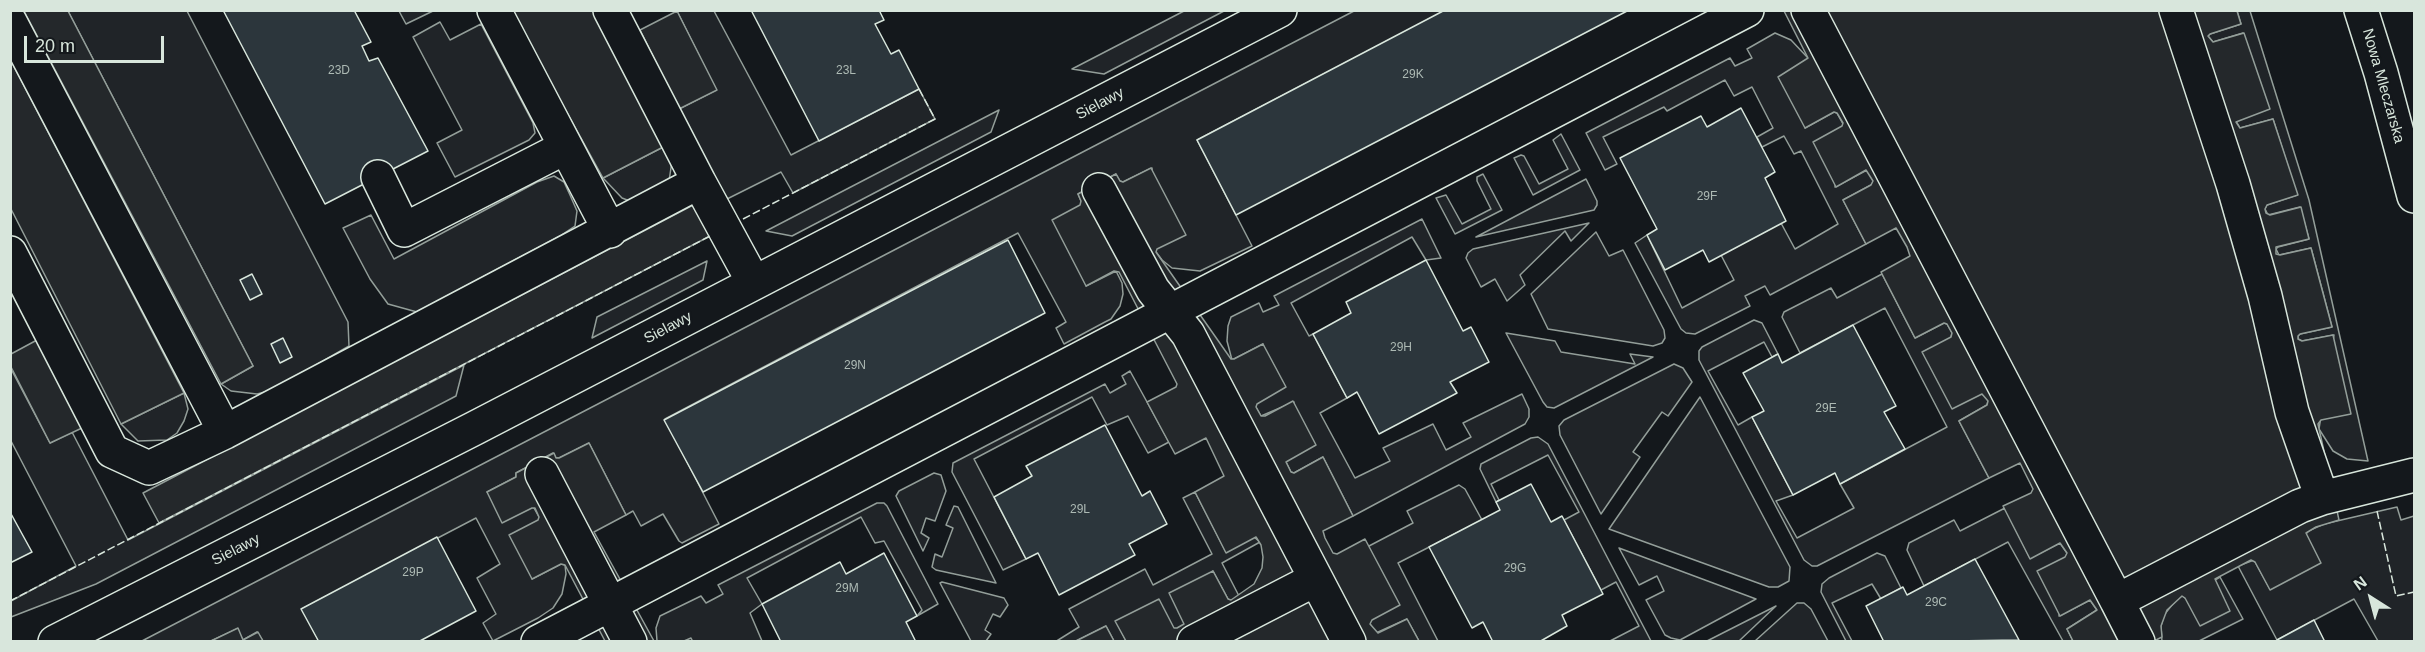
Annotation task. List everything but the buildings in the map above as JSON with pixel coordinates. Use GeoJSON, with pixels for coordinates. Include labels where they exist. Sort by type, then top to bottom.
{"type":"FeatureCollection","features":[{"type":"Feature","properties":{"kind":"street"},"geometry":{"type":"LineString","coordinates":[[494,10],[610,231]]}},
{"type":"Feature","properties":{"kind":"street"},"geometry":{"type":"LineString","coordinates":[[610,10],[754,283]]}},
{"type":"Feature","properties":{"kind":"street","name":"Sielawy"},"geometry":{"type":"LineString","coordinates":[[55,642],[454,439],[1280,10]]}},
{"type":"Feature","properties":{"kind":"street"},"geometry":{"type":"LineString","coordinates":[[538,642],[1747,10]]}},
{"type":"Feature","properties":{"kind":"street"},"geometry":{"type":"LineString","coordinates":[[1808,10],[2138,642]]}},
{"type":"Feature","properties":{"kind":"street"},"geometry":{"type":"LineString","coordinates":[[2176,10],[2233,184],[2265,296],[2292,412],[2322,498]]}},
{"type":"Feature","properties":{"kind":"street","name":"Nowa Mleczarska"},"geometry":{"type":"LineString","coordinates":[[2361,10],[2415,196]]}},
{"type":"Feature","properties":{"kind":"street"},"geometry":{"type":"LineString","coordinates":[[10,22],[225,432]]}},
{"type":"Feature","properties":{"kind":"street"},"geometry":{"type":"LineString","coordinates":[[378,177],[404,230],[566,147]]}},
{"type":"Feature","properties":{"kind":"street"},"geometry":{"type":"LineString","coordinates":[[10,253],[112,451],[149,468],[225,432],[610,231],[699,182]]}},
{"type":"Feature","properties":{"kind":"street"},"geometry":{"type":"LineString","coordinates":[[1099,190],[1153,290],[1188,334],[1349,642]]}},
{"type":"Feature","properties":{"kind":"street"},"geometry":{"type":"LineString","coordinates":[[542,474],[630,642]]}},
{"type":"Feature","properties":{"kind":"street"},"geometry":{"type":"LineString","coordinates":[[2117,601],[2300,506],[2322,498],[2415,475]]}},
{"type":"Feature","properties":{"kind":"street"},"geometry":{"type":"LineString","coordinates":[[1194,642],[1316,579]]}},
{"type":"Feature","properties":{"kind":"shaded area"},"geometry":{"type":"Polygon","coordinates":[[[24,11],[68,11],[253,366],[221,384],[24,11]]]}},
{"type":"Feature","properties":{"kind":"shaded area"},"geometry":{"type":"Polygon","coordinates":[[[68,11],[187,11],[348,322],[349,346],[273,390],[257,394],[231,391],[221,384],[253,366],[68,11]]]}},
{"type":"Feature","properties":{"kind":"shaded area"},"geometry":{"type":"Polygon","coordinates":[[[399,11],[433,11],[406,24],[399,11]]]}},
{"type":"Feature","properties":{"kind":"shaded area"},"geometry":{"type":"Polygon","coordinates":[[[511,11],[594,11],[667,145],[603,178],[511,11]]]}},
{"type":"Feature","properties":{"kind":"shaded area"},"geometry":{"type":"Polygon","coordinates":[[[677,11],[714,11],[791,155],[919,89],[935,119],[793,193],[781,172],[727,199],[679,109],[716,90],[677,11]]]}},
{"type":"Feature","properties":{"kind":"shaded area"},"geometry":{"type":"Polygon","coordinates":[[[677,11],[717,90],[679,109],[640,30],[677,11]]]}},
{"type":"Feature","properties":{"kind":"shaded area"},"geometry":{"type":"Polygon","coordinates":[[[1184,11],[1224,11],[1104,74],[1072,69],[1184,11]]]}},
{"type":"Feature","properties":{"kind":"shaded area"},"geometry":{"type":"Polygon","coordinates":[[[1354,11],[1445,11],[1197,140],[1252,246],[1200,271],[1172,268],[1156,252],[1152,168],[1123,182],[1116,174],[1078,194],[1081,201],[1086,286],[1116,271],[1122,283],[1123,294],[1120,306],[1111,319],[1064,344],[1056,328],[1066,322],[1018,233],[665,419],[719,524],[682,543],[663,514],[641,526],[633,511],[626,515],[589,443],[559,458],[556,458],[553,453],[516,473],[516,477],[487,492],[534,508],[539,517],[532,579],[561,564],[565,565],[566,574],[562,594],[553,608],[493,641],[483,623],[496,614],[477,578],[500,564],[476,518],[302,609],[319,641],[263,641],[257,632],[243,640],[237,629],[211,641],[140,642],[1354,11]]]}},
{"type":"Feature","properties":{"kind":"shaded area"},"geometry":{"type":"Polygon","coordinates":[[[1784,11],[2237,11],[2241,24],[2208,36],[2213,42],[2244,33],[2270,109],[2236,122],[2240,128],[2273,119],[2298,195],[2267,205],[2266,213],[2270,215],[2301,207],[2309,239],[2276,247],[2276,254],[2311,248],[2332,327],[2300,334],[2298,339],[2302,341],[2333,335],[2351,414],[2321,420],[2318,424],[2339,520],[2316,527],[2306,533],[2321,563],[2270,590],[2255,562],[2251,560],[2215,579],[2230,611],[2200,626],[2182,596],[2167,610],[2161,626],[2162,637],[2154,641],[2073,641],[2067,629],[2097,610],[2090,600],[2060,616],[2037,571],[2065,557],[2067,553],[2060,543],[2030,559],[2003,506],[2031,493],[2033,489],[2020,463],[1989,478],[1959,421],[1987,405],[1988,401],[1982,394],[1952,409],[1922,352],[1951,337],[1952,333],[1944,323],[1915,338],[1881,272],[1910,256],[1907,247],[1896,228],[1866,244],[1843,200],[1871,185],[1873,181],[1866,170],[1836,187],[1813,142],[1842,126],[1843,123],[1834,112],[1805,128],[1778,77],[1808,58],[1784,11]]]}},
{"type":"Feature","properties":{"kind":"shaded area"},"geometry":{"type":"Polygon","coordinates":[[[2237,11],[2250,11],[2309,200],[2368,461],[2347,459],[2333,451],[2319,429],[2334,335],[2302,341],[2298,339],[2300,334],[2332,327],[2311,248],[2279,255],[2276,249],[2309,239],[2300,207],[2268,215],[2265,209],[2267,205],[2297,195],[2273,119],[2240,128],[2236,121],[2243,33],[2213,42],[2208,36],[2241,24],[2237,11]]]}},
{"type":"Feature","properties":{"kind":"shaded area"},"geometry":{"type":"Polygon","coordinates":[[[440,22],[450,40],[481,24],[533,123],[535,133],[529,140],[455,177],[437,143],[462,130],[413,37],[440,22]]]}},
{"type":"Feature","properties":{"kind":"shaded area"},"geometry":{"type":"Polygon","coordinates":[[[1775,33],[1791,40],[1808,58],[1805,128],[1834,112],[1843,124],[1835,187],[1867,170],[1874,181],[1871,185],[1843,200],[1866,244],[1770,295],[1765,286],[1745,296],[1750,306],[1695,334],[1686,333],[1681,329],[1635,243],[1647,235],[1682,308],[1734,280],[1721,255],[1781,223],[1795,249],[1838,224],[1801,151],[1794,154],[1784,136],[1762,147],[1757,137],[1773,128],[1752,87],[1734,96],[1725,80],[1667,111],[1664,107],[1603,137],[1617,164],[1605,170],[1586,133],[1730,58],[1735,66],[1752,58],[1747,49],[1775,33]]]}},
{"type":"Feature","properties":{"kind":"shaded area"},"geometry":{"type":"Polygon","coordinates":[[[11,61],[184,393],[121,424],[11,209],[11,61]]]}},
{"type":"Feature","properties":{"kind":"shaded area"},"geometry":{"type":"Polygon","coordinates":[[[999,110],[991,132],[792,236],[766,231],[999,110]]]}},
{"type":"Feature","properties":{"kind":"shaded area"},"geometry":{"type":"Polygon","coordinates":[[[1561,134],[1580,170],[1533,195],[1514,158],[1524,156],[1539,184],[1568,169],[1553,140],[1561,134]]]}},
{"type":"Feature","properties":{"kind":"shaded area"},"geometry":{"type":"Polygon","coordinates":[[[667,145],[672,161],[668,188],[640,205],[622,198],[603,178],[667,145]]]}},
{"type":"Feature","properties":{"kind":"shaded area"},"geometry":{"type":"Polygon","coordinates":[[[1151,168],[1186,235],[1157,249],[1156,252],[1231,359],[1263,344],[1286,387],[1257,404],[1256,407],[1261,416],[1265,416],[1293,401],[1316,445],[1286,462],[1291,472],[1294,473],[1323,457],[1353,516],[1323,531],[1325,538],[1333,553],[1337,554],[1365,539],[1400,605],[1372,620],[1370,624],[1378,633],[1407,619],[1419,641],[1126,641],[1115,621],[1159,599],[1174,628],[1177,628],[1184,624],[1169,593],[1213,571],[1228,599],[1231,600],[1254,584],[1262,568],[1263,557],[1261,545],[1256,537],[1226,553],[1195,492],[1224,476],[1206,438],[1175,454],[1147,402],[1176,387],[1177,384],[1119,272],[1114,271],[1086,286],[1052,220],[1080,205],[1078,194],[1116,174],[1123,182],[1151,168]]]}},
{"type":"Feature","properties":{"kind":"shaded area"},"geometry":{"type":"Polygon","coordinates":[[[1483,174],[1502,210],[1455,234],[1436,198],[1446,195],[1462,224],[1491,209],[1477,181],[1477,177],[1483,174]]]}},
{"type":"Feature","properties":{"kind":"shaded area"},"geometry":{"type":"Polygon","coordinates":[[[554,176],[564,182],[577,211],[575,226],[417,312],[388,304],[370,279],[343,228],[371,215],[394,259],[537,182],[554,176]]]}},
{"type":"Feature","properties":{"kind":"shaded area"},"geometry":{"type":"Polygon","coordinates":[[[1586,179],[1597,201],[1594,210],[1476,237],[1586,179]]]}},
{"type":"Feature","properties":{"kind":"shaded area"},"geometry":{"type":"Polygon","coordinates":[[[695,204],[712,235],[159,523],[143,493],[695,204]]]}},
{"type":"Feature","properties":{"kind":"shaded area"},"geometry":{"type":"Polygon","coordinates":[[[1422,219],[1441,258],[1426,260],[1412,237],[1291,303],[1309,336],[1313,334],[1347,398],[1320,413],[1355,478],[1390,461],[1383,448],[1433,424],[1446,450],[1471,437],[1463,423],[1522,394],[1529,409],[1529,417],[1525,424],[1353,516],[1323,457],[1294,473],[1291,472],[1286,462],[1294,402],[1261,416],[1256,407],[1263,344],[1232,360],[1227,341],[1228,326],[1231,317],[1259,303],[1263,312],[1279,305],[1274,296],[1422,219]]]}},
{"type":"Feature","properties":{"kind":"shaded area"},"geometry":{"type":"Polygon","coordinates":[[[1589,223],[1571,241],[1565,231],[1520,275],[1525,285],[1507,301],[1495,279],[1481,287],[1466,258],[1473,249],[1589,223]]]}},
{"type":"Feature","properties":{"kind":"shaded area"},"geometry":{"type":"Polygon","coordinates":[[[1596,232],[1609,256],[1623,250],[1664,330],[1665,338],[1662,343],[1653,346],[1548,329],[1531,294],[1596,232]]]}},
{"type":"Feature","properties":{"kind":"shaded area"},"geometry":{"type":"Polygon","coordinates":[[[707,261],[703,280],[592,338],[597,317],[707,261]]]}},
{"type":"Feature","properties":{"kind":"shaded area"},"geometry":{"type":"Polygon","coordinates":[[[1882,274],[1915,338],[1944,323],[1947,324],[1952,333],[1951,337],[1980,394],[1985,395],[1987,405],[1959,421],[1989,478],[1817,566],[1812,566],[1804,560],[1699,360],[1699,351],[1702,347],[1754,320],[1762,323],[1778,354],[1772,357],[1764,342],[1708,371],[1738,425],[1752,417],[1793,495],[1776,501],[1797,538],[1854,508],[1840,484],[1947,427],[1885,308],[1800,353],[1782,317],[1784,312],[1831,288],[1837,298],[1882,274]]]}},
{"type":"Feature","properties":{"kind":"shaded area"},"geometry":{"type":"Polygon","coordinates":[[[1506,333],[1555,341],[1561,352],[1635,364],[1630,354],[1653,357],[1554,408],[1547,407],[1506,333]]]}},
{"type":"Feature","properties":{"kind":"shaded area"},"geometry":{"type":"Polygon","coordinates":[[[37,340],[82,428],[50,443],[11,367],[11,354],[37,340]]]}},
{"type":"Feature","properties":{"kind":"shaded area"},"geometry":{"type":"Polygon","coordinates":[[[1674,364],[1683,368],[1692,382],[1668,416],[1662,412],[1633,452],[1640,457],[1601,514],[1560,435],[1559,426],[1564,420],[1674,364]]]}},
{"type":"Feature","properties":{"kind":"shaded area"},"geometry":{"type":"Polygon","coordinates":[[[464,365],[456,396],[96,584],[11,617],[11,601],[76,566],[11,441],[10,367],[50,443],[72,432],[128,540],[464,365]]]}},
{"type":"Feature","properties":{"kind":"shaded area"},"geometry":{"type":"Polygon","coordinates":[[[1130,371],[1169,442],[1148,453],[1128,416],[1107,425],[1092,397],[974,459],[1026,559],[1003,570],[952,472],[953,463],[1105,384],[1110,393],[1126,384],[1122,376],[1130,371]]]}},
{"type":"Feature","properties":{"kind":"shaded area"},"geometry":{"type":"Polygon","coordinates":[[[184,393],[188,409],[184,421],[177,433],[167,440],[138,441],[121,424],[184,393]]]}},
{"type":"Feature","properties":{"kind":"shaded area"},"geometry":{"type":"Polygon","coordinates":[[[1700,397],[1790,567],[1789,581],[1778,587],[1769,587],[1609,529],[1700,397]]]}},
{"type":"Feature","properties":{"kind":"shaded area"},"geometry":{"type":"Polygon","coordinates":[[[1538,437],[1548,444],[1651,641],[1610,641],[1639,626],[1616,582],[1601,590],[1564,520],[1579,512],[1548,455],[1491,484],[1499,500],[1496,502],[1480,469],[1481,464],[1531,438],[1538,437]]]}},
{"type":"Feature","properties":{"kind":"shaded area"},"geometry":{"type":"Polygon","coordinates":[[[589,443],[626,515],[594,532],[654,641],[605,641],[565,565],[561,564],[532,579],[509,535],[538,520],[535,508],[502,523],[487,492],[516,477],[516,473],[554,453],[556,458],[559,458],[589,443]]]}},
{"type":"Feature","properties":{"kind":"shaded area"},"geometry":{"type":"Polygon","coordinates":[[[934,473],[941,475],[946,491],[935,521],[926,518],[921,533],[929,538],[923,551],[896,496],[899,491],[934,473]]]}},
{"type":"Feature","properties":{"kind":"shaded area"},"geometry":{"type":"Polygon","coordinates":[[[1459,485],[1465,489],[1482,520],[1398,563],[1438,641],[1419,641],[1407,619],[1376,633],[1370,624],[1369,546],[1413,523],[1407,511],[1459,485]]]}},
{"type":"Feature","properties":{"kind":"shaded area"},"geometry":{"type":"Polygon","coordinates":[[[1195,492],[1226,552],[1254,537],[1260,542],[1222,563],[1239,596],[1231,601],[1228,599],[1213,571],[1184,624],[1177,629],[1116,621],[1126,641],[1114,641],[1106,626],[1076,641],[1055,642],[1079,627],[1069,609],[1145,569],[1153,585],[1212,554],[1183,498],[1195,492]]]}},
{"type":"Feature","properties":{"kind":"shaded area"},"geometry":{"type":"Polygon","coordinates":[[[877,503],[884,503],[887,506],[938,604],[917,616],[922,610],[884,541],[875,543],[861,517],[747,578],[762,604],[750,613],[762,641],[693,642],[691,638],[684,641],[657,641],[656,628],[660,616],[701,596],[706,603],[723,594],[718,585],[877,503]]]}},
{"type":"Feature","properties":{"kind":"shaded area"},"geometry":{"type":"Polygon","coordinates":[[[954,506],[958,507],[996,583],[936,570],[932,567],[935,554],[942,557],[953,528],[946,525],[954,506]]]}},
{"type":"Feature","properties":{"kind":"shaded area"},"geometry":{"type":"Polygon","coordinates":[[[2397,507],[2401,520],[2414,516],[2414,641],[2378,641],[2354,599],[2277,640],[2238,566],[2254,560],[2270,589],[2308,531],[2324,524],[2397,507]]]}},
{"type":"Feature","properties":{"kind":"shaded area"},"geometry":{"type":"Polygon","coordinates":[[[2005,508],[2030,558],[2060,543],[2067,553],[2059,616],[2090,600],[2097,610],[2067,629],[2073,641],[2063,641],[2008,542],[1924,586],[1907,550],[1909,543],[1954,520],[1960,531],[2005,508]]]}},
{"type":"Feature","properties":{"kind":"shaded area"},"geometry":{"type":"Polygon","coordinates":[[[1619,548],[1756,599],[1680,640],[1671,638],[1665,635],[1646,600],[1664,591],[1657,576],[1639,585],[1619,548]]]}},
{"type":"Feature","properties":{"kind":"shaded area"},"geometry":{"type":"Polygon","coordinates":[[[1877,553],[1885,556],[1901,588],[1881,599],[1872,584],[1832,603],[1852,641],[1846,641],[1821,592],[1822,584],[1877,553]]]}},
{"type":"Feature","properties":{"kind":"shaded area"},"geometry":{"type":"Polygon","coordinates":[[[2220,577],[2243,619],[2199,641],[2162,642],[2161,626],[2164,615],[2176,600],[2182,596],[2185,598],[2220,577]]]}},
{"type":"Feature","properties":{"kind":"shaded area"},"geometry":{"type":"Polygon","coordinates":[[[940,583],[1004,598],[1008,605],[1000,617],[993,614],[985,630],[991,634],[986,641],[971,641],[940,583]]]}},
{"type":"Feature","properties":{"kind":"shaded area"},"geometry":{"type":"Polygon","coordinates":[[[1797,603],[1804,603],[1811,609],[1828,641],[1755,641],[1797,603]]]}},
{"type":"Feature","properties":{"kind":"shaded area"},"geometry":{"type":"Polygon","coordinates":[[[1776,606],[1739,641],[1707,641],[1776,606]]]}},
{"type":"Feature","properties":{"kind":"shaded area"},"geometry":{"type":"Polygon","coordinates":[[[1106,626],[1114,641],[1076,641],[1106,626]]]}},
{"type":"Feature","properties":{"kind":"shaded area"},"geometry":{"type":"Polygon","coordinates":[[[238,628],[243,640],[258,632],[263,641],[211,641],[238,628]]]}},
{"type":"Feature","properties":{"kind":"fence"},"geometry":{"type":"LineString","coordinates":[[743,219],[935,119],[919,89]]}},
{"type":"Feature","properties":{"kind":"fence"},"geometry":{"type":"LineString","coordinates":[[10,601],[712,235]]}},
{"type":"Feature","properties":{"kind":"fence"},"geometry":{"type":"LineString","coordinates":[[2377,511],[2396,596],[2414,592]]}}]}
